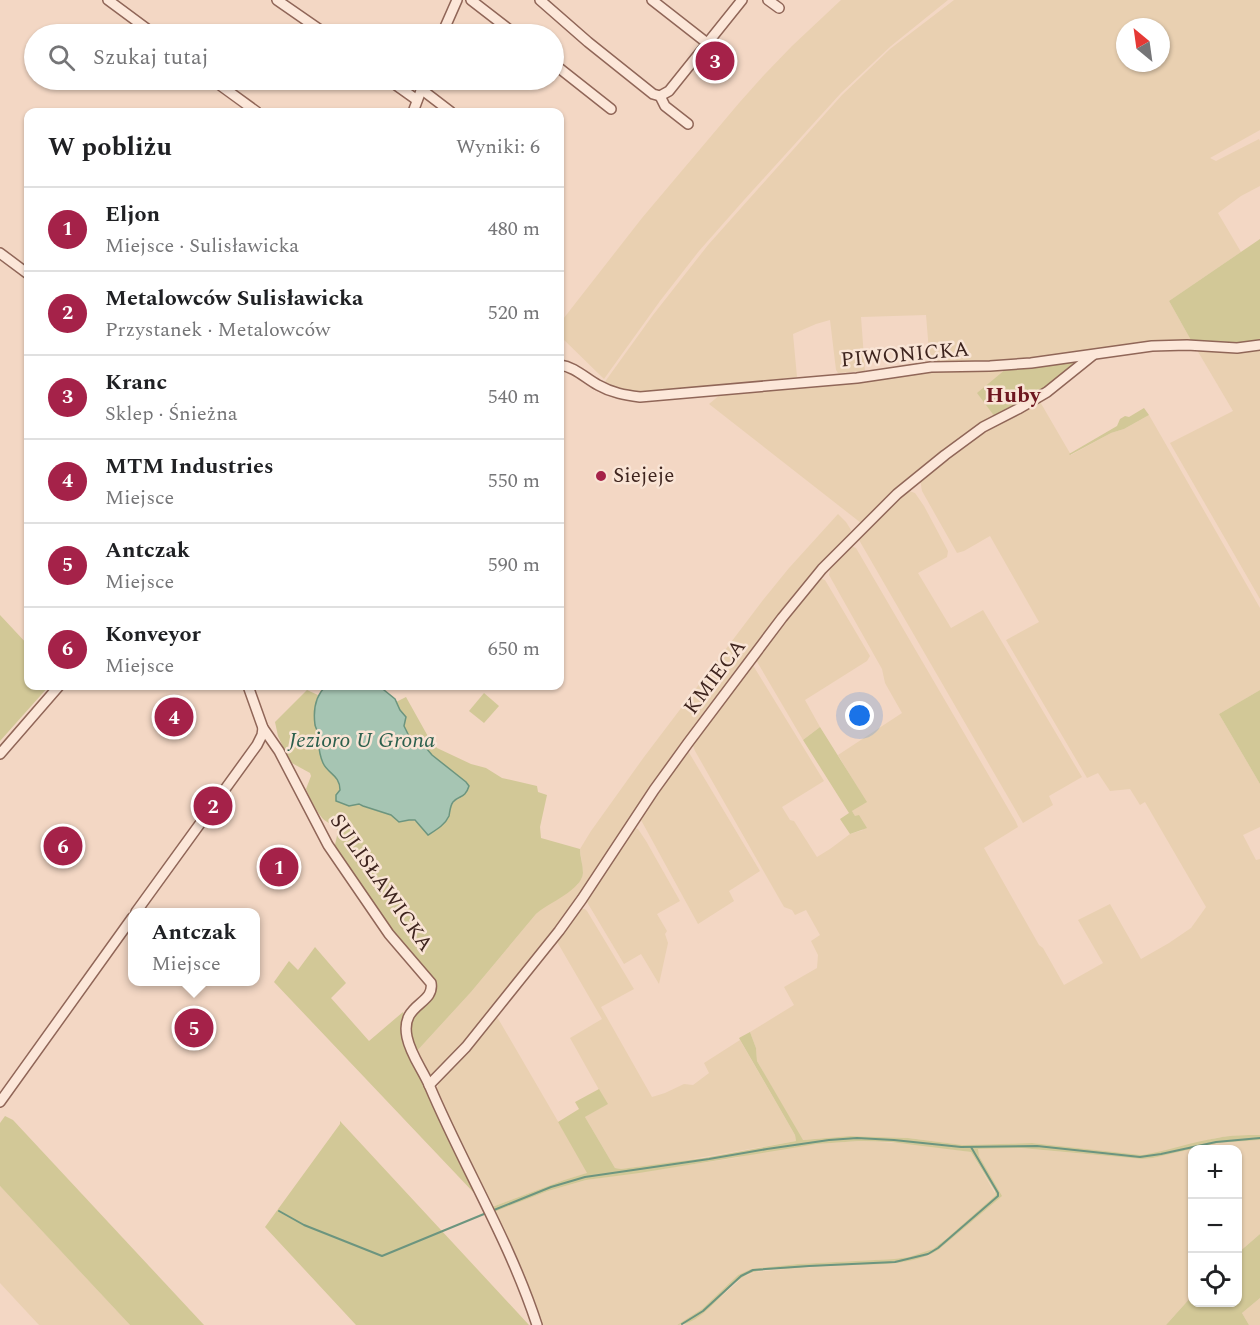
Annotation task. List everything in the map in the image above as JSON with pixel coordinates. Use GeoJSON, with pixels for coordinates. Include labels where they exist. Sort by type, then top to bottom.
{"type":"FeatureCollection","features":[{"type":"Feature","properties":{"kind":"street"},"geometry":{"type":"LineString","coordinates":[[108,0],[140,24]]}},
{"type":"Feature","properties":{"kind":"street"},"geometry":{"type":"LineString","coordinates":[[278,0],[312,24]]}},
{"type":"Feature","properties":{"kind":"street"},"geometry":{"type":"LineString","coordinates":[[446,24],[457,0]]}},
{"type":"Feature","properties":{"kind":"street"},"geometry":{"type":"LineString","coordinates":[[471,0],[502,24]]}},
{"type":"Feature","properties":{"kind":"street"},"geometry":{"type":"LineString","coordinates":[[540,0],[588,42],[653,94],[660,96],[669,91],[742,0]]}},
{"type":"Feature","properties":{"kind":"street"},"geometry":{"type":"LineString","coordinates":[[652,0],[707,43]]}},
{"type":"Feature","properties":{"kind":"street"},"geometry":{"type":"LineString","coordinates":[[768,0],[779,8]]}},
{"type":"Feature","properties":{"kind":"street"},"geometry":{"type":"LineString","coordinates":[[564,72],[611,109]]}},
{"type":"Feature","properties":{"kind":"street"},"geometry":{"type":"LineString","coordinates":[[227,90],[252,108]]}},
{"type":"Feature","properties":{"kind":"street"},"geometry":{"type":"LineString","coordinates":[[403,90],[417,100]]}},
{"type":"Feature","properties":{"kind":"street"},"geometry":{"type":"LineString","coordinates":[[414,108],[421,90]]}},
{"type":"Feature","properties":{"kind":"street"},"geometry":{"type":"LineString","coordinates":[[422,90],[446,108]]}},
{"type":"Feature","properties":{"kind":"street"},"geometry":{"type":"LineString","coordinates":[[660,96],[665,106],[688,124]]}},
{"type":"Feature","properties":{"kind":"street"},"geometry":{"type":"LineString","coordinates":[[0,253],[24,271]]}},
{"type":"Feature","properties":{"kind":"street","name":"PIWONICKA"},"geometry":{"type":"LineString","coordinates":[[564,366],[616,393],[640,397],[857,378],[931,367],[1031,363],[1152,346],[1187,345],[1227,348],[1260,345]]}},
{"type":"Feature","properties":{"kind":"street","name":"KMIECA"},"geometry":{"type":"LineString","coordinates":[[429,1085],[473,1039],[559,931],[654,790],[764,642],[822,569],[888,502],[945,455],[983,427],[1047,392],[1093,355]]}},
{"type":"Feature","properties":{"kind":"street"},"geometry":{"type":"LineString","coordinates":[[0,754],[56,690]]}},
{"type":"Feature","properties":{"kind":"street","name":"SULISŁAWICKA"},"geometry":{"type":"LineString","coordinates":[[249,690],[262,728],[279,751],[323,836],[389,934],[431,983],[430,995],[410,1013],[406,1024],[410,1049],[506,1247],[537,1325]]}},
{"type":"Feature","properties":{"kind":"street"},"geometry":{"type":"LineString","coordinates":[[139,908],[257,746],[262,735],[262,728]]}},
{"type":"Feature","properties":{"kind":"street"},"geometry":{"type":"LineString","coordinates":[[0,1102],[128,924]]}},
{"type":"Feature","properties":{"kind":"shaded area"},"geometry":{"type":"Polygon","coordinates":[[[841,0],[948,0],[891,46],[841,93],[699,251],[604,379],[564,340],[564,318],[642,218],[739,103],[792,46],[841,0]]]}},
{"type":"Feature","properties":{"kind":"shaded area"},"geometry":{"type":"Polygon","coordinates":[[[954,0],[1260,0],[1260,130],[1210,158],[1216,161],[1259,139],[1260,141],[1260,186],[1241,196],[1218,213],[1241,252],[1169,301],[1192,342],[1010,361],[930,364],[926,315],[861,317],[865,371],[838,373],[830,320],[793,334],[797,377],[686,390],[638,392],[622,390],[604,383],[708,245],[842,95],[890,49],[954,0]]]}},
{"type":"Feature","properties":{"kind":"shaded area"},"geometry":{"type":"Polygon","coordinates":[[[1260,239],[1260,340],[1238,343],[1192,342],[1169,301],[1260,239]]]}},
{"type":"Feature","properties":{"kind":"shaded area"},"geometry":{"type":"Polygon","coordinates":[[[1197,350],[1234,352],[1260,350],[1260,599],[1170,443],[1233,411],[1197,350]]]}},
{"type":"Feature","properties":{"kind":"shaded area"},"geometry":{"type":"Polygon","coordinates":[[[1078,361],[1079,363],[1043,391],[995,417],[977,393],[1006,369],[1078,361]]]}},
{"type":"Feature","properties":{"kind":"shaded area"},"geometry":{"type":"Polygon","coordinates":[[[1006,369],[995,417],[861,523],[709,404],[721,394],[932,370],[1006,369]]]}},
{"type":"Feature","properties":{"kind":"shaded area"},"geometry":{"type":"Polygon","coordinates":[[[1039,400],[1071,455],[1149,415],[1260,608],[1260,690],[1219,714],[1260,784],[1260,827],[1243,835],[1256,860],[1260,859],[1260,1135],[1216,1138],[1142,1155],[1032,1143],[963,1145],[908,1138],[850,1136],[802,1140],[757,1061],[756,1048],[750,1032],[794,1005],[784,987],[817,968],[818,955],[811,941],[820,935],[806,910],[795,915],[792,910],[784,907],[693,746],[694,741],[751,662],[824,781],[782,807],[790,820],[794,821],[817,857],[850,834],[863,830],[852,811],[866,802],[838,755],[902,713],[885,683],[882,669],[829,575],[831,565],[851,546],[856,548],[1016,822],[1018,827],[984,848],[1064,985],[1103,963],[1078,920],[1110,904],[1141,959],[1191,928],[1206,907],[1145,802],[1140,805],[1130,789],[1110,791],[1098,773],[1087,778],[1006,640],[1039,622],[990,536],[957,553],[922,491],[920,479],[977,435],[1039,400]]]}},
{"type":"Feature","properties":{"kind":"shaded area"},"geometry":{"type":"Polygon","coordinates":[[[1144,408],[1149,415],[1069,454],[1117,426],[1120,419],[1125,416],[1129,417],[1144,408]]]}},
{"type":"Feature","properties":{"kind":"shaded area"},"geometry":{"type":"Polygon","coordinates":[[[909,491],[915,493],[924,506],[948,551],[947,557],[918,573],[951,628],[983,610],[1082,777],[1049,796],[1053,805],[1023,823],[859,540],[859,536],[903,493],[909,491]]]}},
{"type":"Feature","properties":{"kind":"shaded area"},"geometry":{"type":"Polygon","coordinates":[[[838,514],[851,530],[845,541],[820,568],[580,896],[481,1024],[441,1068],[432,1075],[428,1073],[416,1052],[471,992],[536,914],[577,885],[583,872],[580,849],[591,831],[763,600],[838,514]]]}},
{"type":"Feature","properties":{"kind":"shaded area"},"geometry":{"type":"Polygon","coordinates":[[[819,578],[825,580],[870,656],[867,661],[805,700],[820,727],[803,740],[756,660],[770,638],[819,578]]]}},
{"type":"Feature","properties":{"kind":"shaded area"},"geometry":{"type":"Polygon","coordinates":[[[0,615],[24,641],[24,690],[45,690],[0,741],[0,615]]]}},
{"type":"Feature","properties":{"kind":"shaded area"},"geometry":{"type":"Polygon","coordinates":[[[307,690],[318,695],[315,724],[323,762],[338,781],[340,790],[355,804],[404,821],[413,821],[425,831],[449,816],[453,803],[469,786],[432,755],[421,742],[411,740],[404,726],[406,717],[396,702],[406,697],[430,740],[437,748],[471,764],[486,768],[502,778],[537,786],[538,792],[547,795],[540,827],[541,838],[580,849],[583,873],[577,885],[536,914],[471,992],[416,1052],[411,1038],[411,1019],[434,996],[436,985],[433,978],[395,937],[338,853],[335,845],[338,831],[320,816],[306,789],[310,773],[290,762],[278,736],[275,722],[307,690]]]}},
{"type":"Feature","properties":{"kind":"shaded area"},"geometry":{"type":"Polygon","coordinates":[[[1260,690],[1260,784],[1219,714],[1260,690]]]}},
{"type":"Feature","properties":{"kind":"shaded area"},"geometry":{"type":"Polygon","coordinates":[[[484,693],[499,706],[484,723],[469,711],[484,693]]]}},
{"type":"Feature","properties":{"kind":"shaded area"},"geometry":{"type":"Polygon","coordinates":[[[820,727],[867,802],[852,811],[855,816],[859,815],[867,828],[850,834],[840,819],[849,813],[803,740],[820,727]]]}},
{"type":"Feature","properties":{"kind":"shaded area"},"geometry":{"type":"Polygon","coordinates":[[[688,751],[760,871],[729,891],[734,901],[698,924],[641,820],[688,751]]]}},
{"type":"Feature","properties":{"kind":"shaded area"},"geometry":{"type":"Polygon","coordinates":[[[634,828],[638,829],[646,841],[680,901],[657,914],[667,931],[665,934],[668,943],[659,984],[641,954],[624,964],[587,902],[587,898],[634,828]]]}},
{"type":"Feature","properties":{"kind":"shaded area"},"geometry":{"type":"Polygon","coordinates":[[[580,909],[587,911],[634,989],[601,1007],[652,1097],[684,1084],[693,1085],[709,1073],[704,1063],[740,1040],[795,1135],[796,1141],[670,1163],[615,1168],[585,1117],[607,1104],[570,1038],[602,1019],[556,940],[580,909]]]}},
{"type":"Feature","properties":{"kind":"shaded area"},"geometry":{"type":"Polygon","coordinates":[[[315,947],[346,983],[331,998],[369,1041],[403,1012],[433,1107],[475,1194],[274,982],[289,961],[298,970],[315,947]]]}},
{"type":"Feature","properties":{"kind":"shaded area"},"geometry":{"type":"Polygon","coordinates":[[[496,1015],[588,1173],[492,1207],[436,1090],[441,1079],[496,1015]]]}},
{"type":"Feature","properties":{"kind":"shaded area"},"geometry":{"type":"Polygon","coordinates":[[[750,1032],[756,1048],[757,1061],[803,1140],[850,1136],[908,1138],[963,1145],[1032,1143],[1142,1155],[1228,1136],[1260,1135],[1260,1140],[1188,1145],[1188,1150],[1142,1159],[1021,1148],[978,1149],[979,1156],[1002,1196],[938,1250],[920,1258],[893,1263],[768,1270],[753,1273],[735,1283],[704,1313],[686,1323],[677,1325],[702,1309],[738,1275],[751,1269],[894,1259],[933,1249],[996,1195],[995,1191],[971,1152],[891,1142],[859,1141],[817,1144],[586,1180],[548,1191],[494,1212],[492,1207],[587,1173],[558,1122],[579,1109],[575,1102],[599,1089],[608,1104],[585,1117],[615,1168],[704,1158],[796,1141],[795,1135],[739,1038],[750,1032]]]}},
{"type":"Feature","properties":{"kind":"shaded area"},"geometry":{"type":"Polygon","coordinates":[[[5,1116],[13,1120],[204,1325],[130,1325],[0,1186],[0,1123],[5,1116]]]}},
{"type":"Feature","properties":{"kind":"shaded area"},"geometry":{"type":"Polygon","coordinates":[[[340,1121],[529,1325],[356,1325],[265,1227],[340,1121]]]}},
{"type":"Feature","properties":{"kind":"shaded area"},"geometry":{"type":"Polygon","coordinates":[[[1260,1140],[1260,1234],[1242,1250],[1242,1145],[1209,1145],[1260,1140]]]}},
{"type":"Feature","properties":{"kind":"shaded area"},"geometry":{"type":"Polygon","coordinates":[[[859,1141],[918,1144],[971,1152],[996,1195],[933,1249],[894,1259],[751,1269],[738,1275],[702,1309],[677,1325],[542,1325],[519,1266],[494,1212],[548,1191],[586,1180],[735,1158],[770,1150],[859,1141]]]}},
{"type":"Feature","properties":{"kind":"shaded area"},"geometry":{"type":"Polygon","coordinates":[[[1021,1148],[1142,1159],[1188,1150],[1188,1300],[1166,1325],[684,1325],[698,1317],[743,1277],[755,1272],[901,1262],[928,1256],[1001,1196],[977,1149],[1021,1148]]]}},
{"type":"Feature","properties":{"kind":"shaded area"},"geometry":{"type":"Polygon","coordinates":[[[0,1186],[130,1325],[39,1325],[0,1283],[0,1186]]]}},
{"type":"Feature","properties":{"kind":"shaded area"},"geometry":{"type":"Polygon","coordinates":[[[1260,1234],[1260,1298],[1242,1313],[1249,1325],[1166,1325],[1188,1300],[1188,1307],[1242,1307],[1242,1250],[1260,1234]]]}},
{"type":"Feature","properties":{"kind":"shaded area"},"geometry":{"type":"Polygon","coordinates":[[[1260,1298],[1260,1325],[1249,1325],[1242,1313],[1260,1298]]]}},
{"type":"Feature","properties":{"kind":"water","name":"Jezioro U Grona"},"geometry":{"type":"Polygon","coordinates":[[[322,690],[384,690],[395,699],[406,717],[404,726],[411,740],[421,742],[432,755],[469,786],[464,795],[453,802],[449,816],[440,827],[428,835],[415,820],[399,822],[391,815],[359,804],[349,806],[336,801],[336,795],[340,790],[338,781],[325,767],[319,749],[314,719],[317,699],[322,690]]]}},
{"type":"Feature","properties":{"kind":"waterway"},"geometry":{"type":"LineString","coordinates":[[494,1210],[551,1187],[585,1177],[829,1140],[857,1138],[961,1147],[1037,1146],[1140,1157],[1216,1142],[1260,1138]]}},
{"type":"Feature","properties":{"kind":"waterway"},"geometry":{"type":"LineString","coordinates":[[682,1324],[703,1311],[741,1276],[753,1270],[895,1262],[928,1254],[938,1248],[998,1196],[971,1147]]}},
{"type":"Feature","properties":{"kind":"waterway"},"geometry":{"type":"LineString","coordinates":[[279,1211],[304,1225],[382,1256],[484,1214]]}},
{"type":"Feature","properties":{"kind":"place","name":"Kranc"},"geometry":{"type":"Point","coordinates":[715,61]}},
{"type":"Feature","properties":{"kind":"place","name":"Siejeje"},"geometry":{"type":"Point","coordinates":[601,476]}},
{"type":"Feature","properties":{"kind":"place","name":"MTM Industries"},"geometry":{"type":"Point","coordinates":[174,717]}},
{"type":"Feature","properties":{"kind":"place","name":"Metalowców Sulisławicka"},"geometry":{"type":"Point","coordinates":[213,806]}},
{"type":"Feature","properties":{"kind":"place","name":"Konveyor"},"geometry":{"type":"Point","coordinates":[63,846]}},
{"type":"Feature","properties":{"kind":"place","name":"Eljon"},"geometry":{"type":"Point","coordinates":[279,867]}},
{"type":"Feature","properties":{"kind":"place","name":"Antczak"},"geometry":{"type":"Point","coordinates":[194,1028]}},
{"type":"Feature","properties":{"kind":"district","name":"Huby"},"geometry":{"type":"Point","coordinates":[1013,395]}}]}
